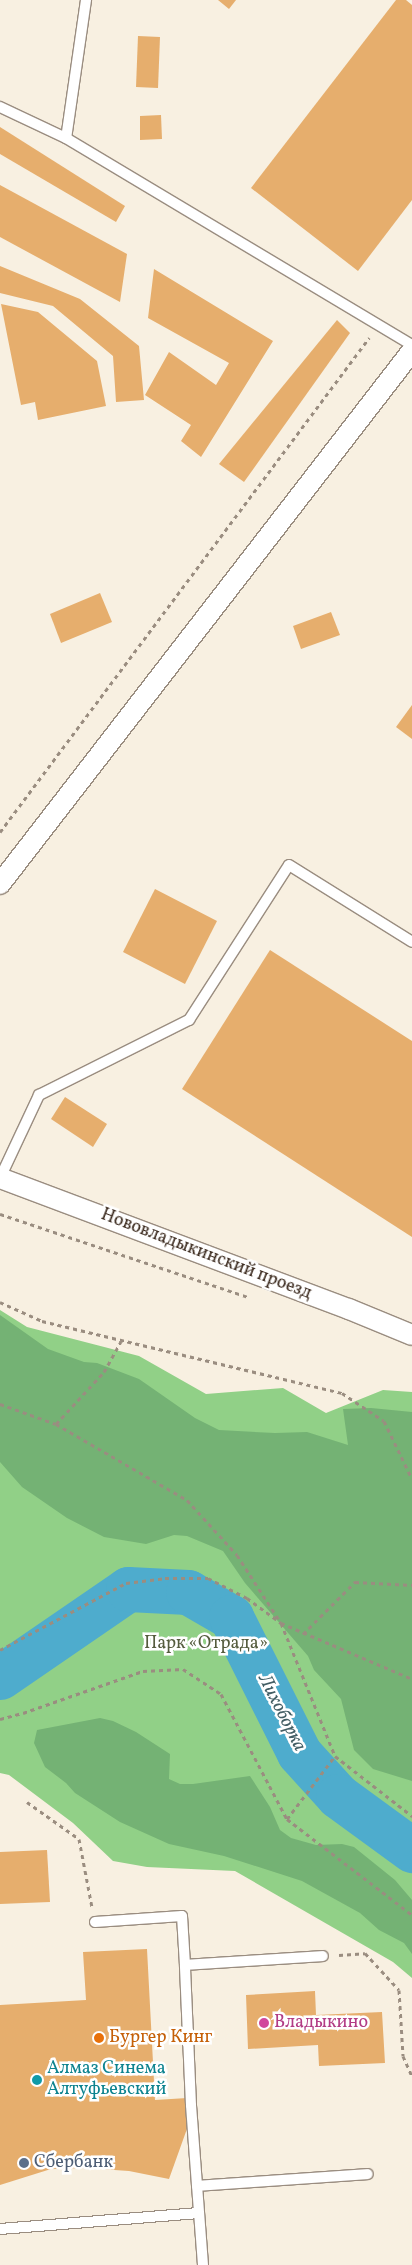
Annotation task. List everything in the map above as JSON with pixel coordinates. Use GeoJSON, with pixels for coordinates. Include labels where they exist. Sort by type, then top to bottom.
{"type":"FeatureCollection","features":[{"type":"Feature","properties":{"kind":"street"},"geometry":{"type":"LineString","coordinates":[[0,884],[412,351]]}},
{"type":"Feature","properties":{"kind":"street","name":"Нововладыкинский проезд"},"geometry":{"type":"LineString","coordinates":[[0,1178],[412,1334]]}},
{"type":"Feature","properties":{"kind":"lane"},"geometry":{"type":"LineString","coordinates":[[66,138],[86,0]]}},
{"type":"Feature","properties":{"kind":"lane"},"geometry":{"type":"LineString","coordinates":[[0,107],[66,138],[412,345]]}},
{"type":"Feature","properties":{"kind":"lane"},"geometry":{"type":"LineString","coordinates":[[0,1178],[39,1095],[189,1020],[289,865],[412,942]]}},
{"type":"Feature","properties":{"kind":"lane"},"geometry":{"type":"LineString","coordinates":[[96,1922],[182,1916],[198,2213],[203,2265]]}},
{"type":"Feature","properties":{"kind":"lane"},"geometry":{"type":"LineString","coordinates":[[185,1965],[323,1956]]}},
{"type":"Feature","properties":{"kind":"lane"},"geometry":{"type":"LineString","coordinates":[[197,2186],[368,2174]]}},
{"type":"Feature","properties":{"kind":"lane"},"geometry":{"type":"LineString","coordinates":[[0,2229],[198,2213]]}},
{"type":"Feature","properties":{"kind":"path"},"geometry":{"type":"LineString","coordinates":[[0,832],[378,325]]}},
{"type":"Feature","properties":{"kind":"path"},"geometry":{"type":"LineString","coordinates":[[0,1214],[249,1298]]}},
{"type":"Feature","properties":{"kind":"path"},"geometry":{"type":"LineString","coordinates":[[0,1302],[42,1321],[342,1392],[384,1421],[412,1479]]}},
{"type":"Feature","properties":{"kind":"path"},"geometry":{"type":"LineString","coordinates":[[56,1424],[104,1372],[121,1341]]}},
{"type":"Feature","properties":{"kind":"path"},"geometry":{"type":"LineString","coordinates":[[0,1404],[56,1424],[186,1500],[236,1555],[281,1623],[335,1756],[412,1816]]}},
{"type":"Feature","properties":{"kind":"path"},"geometry":{"type":"LineString","coordinates":[[0,1650],[126,1583],[165,1578],[208,1578],[247,1598],[281,1623],[412,1679]]}},
{"type":"Feature","properties":{"kind":"path"},"geometry":{"type":"LineString","coordinates":[[304,1634],[355,1582],[412,1585]]}},
{"type":"Feature","properties":{"kind":"path"},"geometry":{"type":"LineString","coordinates":[[0,1719],[23,1713],[143,1671],[183,1670],[221,1694],[287,1819],[412,1915]]}},
{"type":"Feature","properties":{"kind":"path"},"geometry":{"type":"LineString","coordinates":[[287,1819],[335,1756]]}},
{"type":"Feature","properties":{"kind":"path"},"geometry":{"type":"LineString","coordinates":[[27,1802],[79,1839],[96,1922]]}},
{"type":"Feature","properties":{"kind":"path"},"geometry":{"type":"LineString","coordinates":[[323,1956],[365,1953],[399,1990],[403,2056],[412,2076]]}},
{"type":"Feature","properties":{"kind":"green space","name":"Парк «Отрада»"},"geometry":{"type":"Polygon","coordinates":[[[0,1310],[27,1327],[139,1356],[206,1394],[283,1388],[326,1413],[383,1390],[412,1392],[412,1978],[393,1962],[235,1871],[147,1867],[113,1861],[73,1823],[9,1775],[0,1773],[0,1310]]]}},
{"type":"Feature","properties":{"kind":"green space"},"geometry":{"type":"Polygon","coordinates":[[[0,1315],[48,1349],[84,1362],[97,1363],[139,1379],[195,1418],[219,1430],[275,1433],[307,1432],[348,1445],[343,1409],[371,1408],[412,1412],[412,1781],[373,1769],[354,1750],[341,1699],[314,1670],[308,1656],[245,1583],[223,1551],[187,1536],[174,1535],[146,1544],[104,1537],[67,1518],[22,1487],[0,1462],[0,1315]]]}},
{"type":"Feature","properties":{"kind":"green space"},"geometry":{"type":"Polygon","coordinates":[[[100,1718],[113,1721],[136,1732],[170,1754],[169,1779],[180,1784],[193,1784],[250,1776],[270,1807],[280,1830],[291,1838],[316,1845],[342,1844],[354,1847],[395,1880],[412,1900],[412,1954],[404,1943],[379,1930],[360,1913],[302,1881],[224,1856],[169,1844],[120,1822],[75,1793],[66,1783],[45,1767],[34,1743],[37,1730],[100,1718]]]}},
{"type":"Feature","properties":{"kind":"building"},"geometry":{"type":"Polygon","coordinates":[[[218,0],[236,0],[229,9],[218,0]]]}},
{"type":"Feature","properties":{"kind":"building"},"geometry":{"type":"Polygon","coordinates":[[[396,0],[406,0],[412,5],[412,200],[358,271],[251,188],[396,0]]]}},
{"type":"Feature","properties":{"kind":"building"},"geometry":{"type":"Polygon","coordinates":[[[138,36],[160,37],[158,88],[136,87],[138,36]]]}},
{"type":"Feature","properties":{"kind":"building"},"geometry":{"type":"Polygon","coordinates":[[[161,115],[162,139],[140,140],[140,116],[161,115]]]}},
{"type":"Feature","properties":{"kind":"building"},"geometry":{"type":"Polygon","coordinates":[[[0,127],[125,206],[116,222],[0,154],[0,127]]]}},
{"type":"Feature","properties":{"kind":"building"},"geometry":{"type":"Polygon","coordinates":[[[0,185],[127,254],[120,302],[0,237],[0,185]]]}},
{"type":"Feature","properties":{"kind":"building"},"geometry":{"type":"Polygon","coordinates":[[[0,266],[80,299],[139,346],[144,400],[116,402],[113,356],[53,306],[0,293],[0,266]]]}},
{"type":"Feature","properties":{"kind":"building"},"geometry":{"type":"Polygon","coordinates":[[[154,269],[273,341],[201,457],[181,441],[191,425],[145,395],[169,352],[216,385],[229,363],[148,318],[154,269]]]}},
{"type":"Feature","properties":{"kind":"building"},"geometry":{"type":"Polygon","coordinates":[[[1,304],[38,312],[97,361],[106,406],[38,420],[35,402],[21,405],[1,304]]]}},
{"type":"Feature","properties":{"kind":"building"},"geometry":{"type":"Polygon","coordinates":[[[337,320],[350,333],[244,482],[219,464],[337,320]]]}},
{"type":"Feature","properties":{"kind":"building"},"geometry":{"type":"Polygon","coordinates":[[[100,593],[112,622],[61,643],[50,614],[100,593]]]}},
{"type":"Feature","properties":{"kind":"building"},"geometry":{"type":"Polygon","coordinates":[[[331,612],[340,635],[301,649],[293,626],[331,612]]]}},
{"type":"Feature","properties":{"kind":"building"},"geometry":{"type":"Polygon","coordinates":[[[412,705],[412,739],[396,727],[412,705]]]}},
{"type":"Feature","properties":{"kind":"building"},"geometry":{"type":"Polygon","coordinates":[[[155,889],[217,921],[185,984],[123,952],[155,889]]]}},
{"type":"Feature","properties":{"kind":"building"},"geometry":{"type":"Polygon","coordinates":[[[270,950],[412,1041],[412,1237],[182,1089],[270,950]]]}},
{"type":"Feature","properties":{"kind":"building"},"geometry":{"type":"Polygon","coordinates":[[[65,1097],[107,1124],[93,1147],[51,1119],[65,1097]]]}},
{"type":"Feature","properties":{"kind":"building"},"geometry":{"type":"Polygon","coordinates":[[[47,1850],[50,1902],[0,1904],[0,1852],[47,1850]]]}},
{"type":"Feature","properties":{"kind":"building"},"geometry":{"type":"Polygon","coordinates":[[[147,1949],[155,2100],[187,2098],[188,2126],[169,2179],[129,2171],[85,2168],[51,2169],[0,2185],[0,2005],[86,2000],[83,1952],[147,1949]]]}},
{"type":"Feature","properties":{"kind":"building"},"geometry":{"type":"Polygon","coordinates":[[[315,1991],[316,2015],[382,2012],[385,2063],[319,2066],[318,2045],[248,2049],[246,1995],[315,1991]]]}},
{"type":"Feature","properties":{"kind":"waterway","name":"Лихоборка"},"geometry":{"type":"LineString","coordinates":[[0,1677],[128,1589],[188,1592],[231,1617],[299,1753],[338,1796],[412,1850]]}},
{"type":"Feature","properties":{"kind":"place","name":"Владыкино"},"geometry":{"type":"Point","coordinates":[264,2023]}},
{"type":"Feature","properties":{"kind":"place","name":"Бургер Кинг"},"geometry":{"type":"Point","coordinates":[99,2038]}},
{"type":"Feature","properties":{"kind":"place","name":"Алмаз Синема Алтуфьевский"},"geometry":{"type":"Point","coordinates":[37,2080]}},
{"type":"Feature","properties":{"kind":"place","name":"Сбербанк"},"geometry":{"type":"Point","coordinates":[24,2163]}}]}
